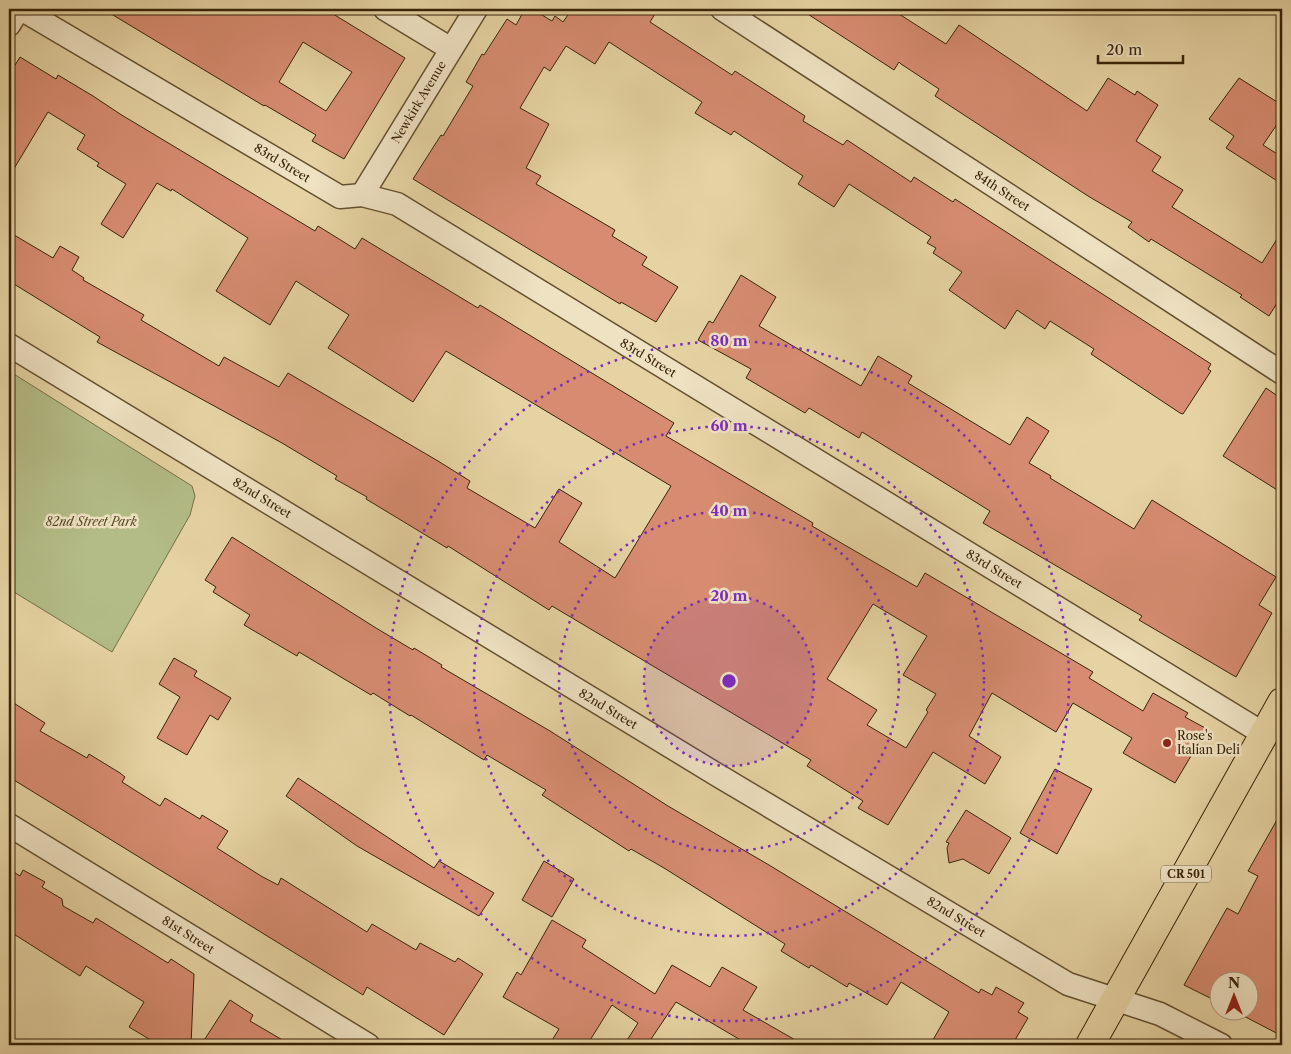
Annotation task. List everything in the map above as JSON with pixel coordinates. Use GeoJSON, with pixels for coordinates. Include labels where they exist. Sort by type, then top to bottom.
{"type":"FeatureCollection","features":[{"type":"Feature","properties":{"kind":"main road","name":"CR 501"},"geometry":{"type":"LineString","coordinates":[[1090,1045],[1282,702]]}},
{"type":"Feature","properties":{"kind":"street"},"geometry":{"type":"LineString","coordinates":[[9,26],[20,9]]}},
{"type":"Feature","properties":{"kind":"street","name":"83rd Street"},"geometry":{"type":"LineString","coordinates":[[20,9],[340,197],[362,195],[397,204],[1264,734]]}},
{"type":"Feature","properties":{"kind":"street"},"geometry":{"type":"LineString","coordinates":[[385,9],[451,49]]}},
{"type":"Feature","properties":{"kind":"street","name":"Newkirk Avenue"},"geometry":{"type":"LineString","coordinates":[[362,195],[476,9]]}},
{"type":"Feature","properties":{"kind":"street","name":"84th Street"},"geometry":{"type":"LineString","coordinates":[[722,9],[1282,373]]}},
{"type":"Feature","properties":{"kind":"street","name":"82nd Street"},"geometry":{"type":"LineString","coordinates":[[9,345],[718,776],[1060,979],[1160,1014],[1221,1045]]}},
{"type":"Feature","properties":{"kind":"street","name":"81st Street"},"geometry":{"type":"LineString","coordinates":[[9,825],[368,1045]]}},
{"type":"Feature","properties":{"kind":"green space","name":"82nd Street Park"},"geometry":{"type":"Polygon","coordinates":[[[9,371],[192,486],[195,496],[190,515],[112,652],[9,589],[9,371]]]}},
{"type":"Feature","properties":{"kind":"building"},"geometry":{"type":"Polygon","coordinates":[[[103,9],[325,9],[405,58],[344,159],[312,141],[316,135],[264,106],[103,9]],[[303,42],[279,82],[326,111],[352,72],[303,42]]]}},
{"type":"Feature","properties":{"kind":"building"},"geometry":{"type":"Polygon","coordinates":[[[525,9],[532,9],[552,21],[555,16],[563,22],[572,9],[658,9],[650,22],[732,75],[735,71],[805,116],[803,121],[843,145],[847,140],[911,182],[914,177],[953,202],[955,199],[1211,364],[1208,369],[1211,371],[1183,414],[1091,354],[1094,349],[1050,321],[1045,329],[1017,310],[1005,329],[949,290],[962,272],[933,253],[936,248],[927,243],[931,237],[849,184],[834,207],[798,184],[803,176],[734,131],[731,135],[695,113],[702,102],[609,42],[595,64],[566,46],[550,71],[544,67],[520,108],[549,124],[526,168],[541,176],[536,184],[615,230],[612,236],[647,257],[642,265],[678,287],[656,322],[621,302],[620,304],[413,179],[441,135],[443,136],[473,86],[466,82],[482,54],[484,55],[507,19],[516,25],[525,9]]]}},
{"type":"Feature","properties":{"kind":"building"},"geometry":{"type":"Polygon","coordinates":[[[800,9],[899,9],[899,14],[946,44],[959,25],[1087,111],[1108,78],[1135,95],[1137,91],[1158,105],[1136,141],[1161,157],[1152,171],[1183,190],[1172,207],[1262,263],[1282,231],[1282,295],[1269,316],[1240,297],[1242,295],[1151,239],[1149,242],[1128,227],[1132,222],[1088,196],[935,96],[939,89],[899,62],[894,70],[800,9]]]}},
{"type":"Feature","properties":{"kind":"building"},"geometry":{"type":"Polygon","coordinates":[[[20,57],[56,79],[58,75],[315,231],[318,226],[355,249],[362,238],[478,308],[480,305],[674,423],[666,436],[813,523],[812,526],[917,587],[925,573],[1093,672],[1089,678],[1143,711],[1153,693],[1188,713],[1185,717],[1207,729],[1175,783],[1123,753],[1132,738],[1073,703],[1056,732],[992,693],[969,736],[1001,757],[985,784],[933,752],[888,825],[858,808],[863,801],[807,766],[811,760],[552,606],[549,610],[448,546],[447,548],[366,499],[367,497],[335,479],[337,476],[282,443],[97,342],[100,337],[9,281],[9,232],[53,258],[60,246],[79,257],[72,270],[84,278],[83,280],[144,315],[141,320],[219,366],[224,357],[279,387],[288,373],[470,481],[467,488],[535,528],[559,489],[582,503],[559,542],[615,578],[671,486],[446,351],[413,402],[328,348],[349,315],[296,281],[270,325],[216,291],[248,238],[172,189],[171,191],[157,183],[123,238],[101,224],[126,184],[97,166],[99,163],[77,149],[85,135],[48,112],[9,177],[9,75],[20,57]],[[873,604],[827,679],[877,710],[867,725],[906,748],[928,712],[926,710],[936,694],[903,675],[927,636],[873,604]]]}},
{"type":"Feature","properties":{"kind":"building"},"geometry":{"type":"Polygon","coordinates":[[[1239,78],[1282,105],[1282,117],[1263,145],[1282,157],[1282,184],[1226,148],[1234,136],[1209,119],[1239,78]]]}},
{"type":"Feature","properties":{"kind":"building"},"geometry":{"type":"Polygon","coordinates":[[[741,275],[776,297],[759,326],[861,386],[878,356],[912,376],[908,383],[1010,445],[1027,417],[1049,431],[1029,463],[1051,476],[1050,478],[1134,529],[1152,500],[1276,577],[1259,605],[1272,613],[1236,677],[1139,620],[1142,616],[983,523],[990,511],[862,432],[859,438],[809,408],[805,413],[746,378],[751,369],[698,340],[709,321],[713,323],[741,275]]]}},
{"type":"Feature","properties":{"kind":"building"},"geometry":{"type":"Polygon","coordinates":[[[1266,388],[1282,399],[1282,493],[1223,456],[1266,388]]]}},
{"type":"Feature","properties":{"kind":"building"},"geometry":{"type":"Polygon","coordinates":[[[232,537],[376,628],[413,650],[414,648],[442,665],[441,667],[550,731],[668,806],[979,993],[981,989],[992,995],[996,987],[1024,1003],[1018,1012],[1028,1018],[1012,1045],[930,1045],[949,1012],[901,982],[887,1005],[849,983],[847,987],[811,965],[809,968],[781,951],[785,944],[664,868],[631,849],[629,851],[542,795],[546,790],[487,755],[484,760],[373,693],[371,695],[299,652],[297,656],[244,625],[250,615],[213,592],[216,587],[205,580],[232,537]]]}},
{"type":"Feature","properties":{"kind":"building"},"geometry":{"type":"Polygon","coordinates":[[[174,658],[197,671],[194,676],[231,698],[218,720],[210,715],[187,755],[157,738],[180,697],[159,684],[174,658]]]}},
{"type":"Feature","properties":{"kind":"building"},"geometry":{"type":"Polygon","coordinates":[[[9,700],[45,723],[40,731],[87,758],[89,754],[120,773],[125,777],[122,782],[160,806],[165,798],[200,819],[202,815],[228,831],[217,848],[261,876],[278,885],[281,878],[367,932],[372,924],[416,950],[420,943],[455,962],[458,958],[483,974],[444,1035],[367,987],[363,995],[9,777],[9,700]]]}},
{"type":"Feature","properties":{"kind":"building"},"geometry":{"type":"Polygon","coordinates":[[[1055,769],[1092,789],[1057,854],[1020,833],[1055,769]]]}},
{"type":"Feature","properties":{"kind":"building"},"geometry":{"type":"Polygon","coordinates":[[[298,778],[434,868],[439,861],[494,893],[479,916],[357,846],[286,796],[298,778]]]}},
{"type":"Feature","properties":{"kind":"building"},"geometry":{"type":"Polygon","coordinates":[[[966,810],[1011,838],[989,874],[963,859],[949,863],[947,848],[949,843],[946,842],[966,810]]]}},
{"type":"Feature","properties":{"kind":"building"},"geometry":{"type":"Polygon","coordinates":[[[1282,811],[1282,1036],[1255,1022],[1258,1022],[1258,972],[1208,972],[1208,997],[1184,985],[1227,908],[1238,914],[1258,876],[1248,871],[1282,811]]]}},
{"type":"Feature","properties":{"kind":"building"},"geometry":{"type":"Polygon","coordinates":[[[544,861],[574,879],[552,917],[522,900],[544,861]]]}},
{"type":"Feature","properties":{"kind":"building"},"geometry":{"type":"Polygon","coordinates":[[[9,869],[20,876],[23,870],[45,882],[42,887],[62,899],[63,906],[93,923],[96,918],[168,963],[171,959],[194,974],[191,1045],[159,1045],[129,1027],[144,1002],[86,966],[80,976],[9,931],[9,869]]]}},
{"type":"Feature","properties":{"kind":"building"},"geometry":{"type":"Polygon","coordinates":[[[552,920],[586,940],[582,947],[655,994],[672,965],[710,987],[722,967],[757,987],[743,1010],[804,1045],[749,1045],[676,1002],[647,1045],[624,1045],[638,1023],[612,1005],[587,1045],[549,1045],[559,1029],[503,997],[517,972],[521,975],[552,920]]]}},
{"type":"Feature","properties":{"kind":"building"},"geometry":{"type":"Polygon","coordinates":[[[230,1000],[253,1015],[250,1021],[291,1045],[201,1045],[230,1000]]]}},
{"type":"Feature","properties":{"kind":"place","name":"Rose's Italian Deli"},"geometry":{"type":"Point","coordinates":[1167,743]}}]}
